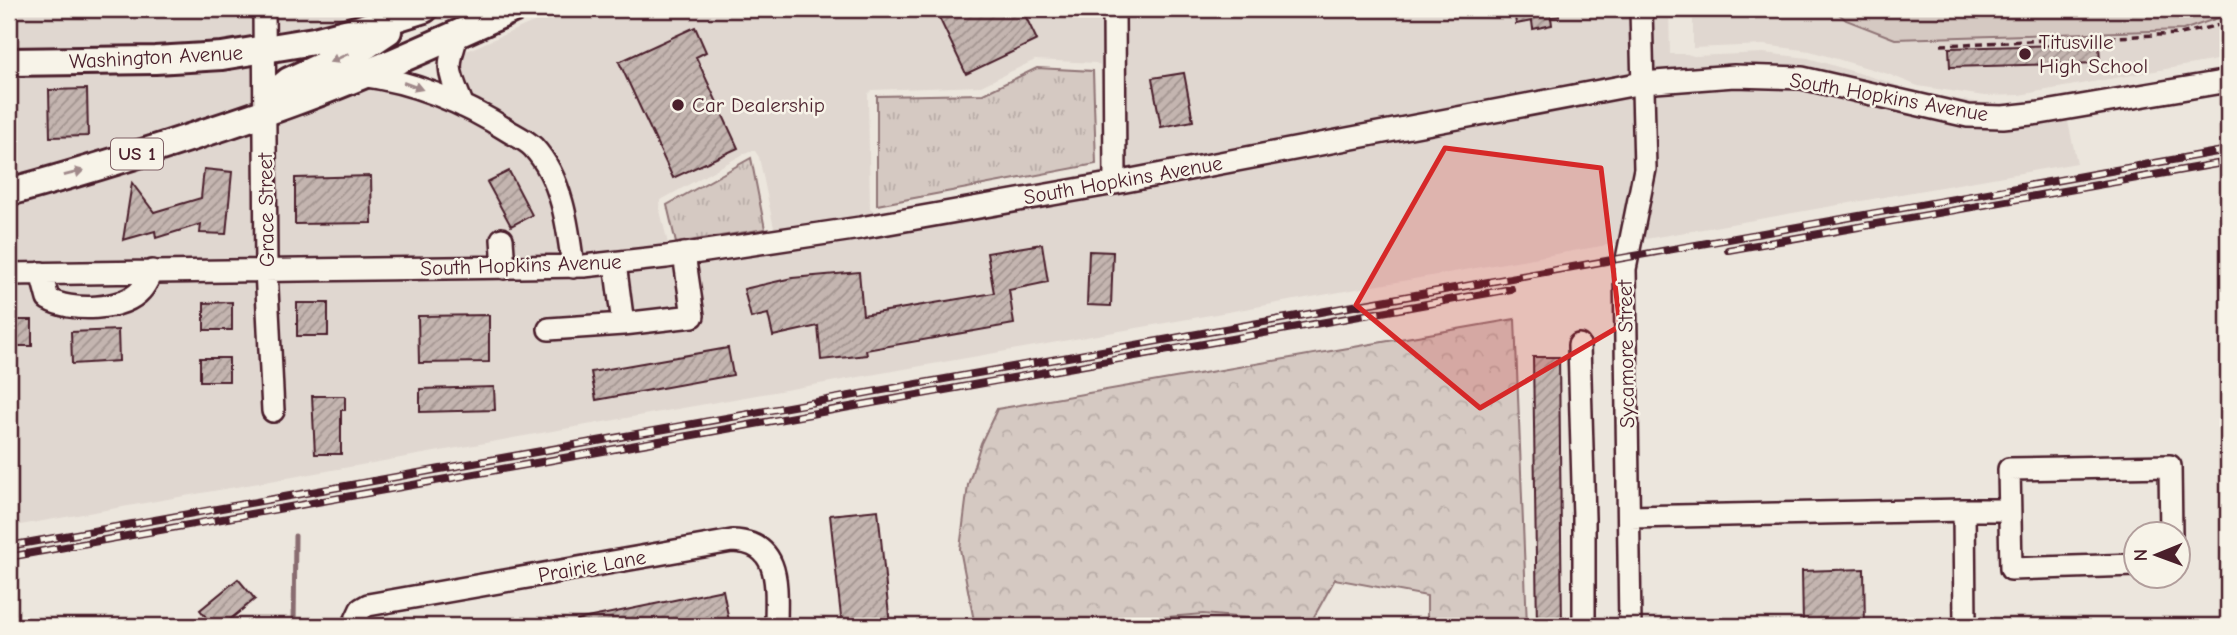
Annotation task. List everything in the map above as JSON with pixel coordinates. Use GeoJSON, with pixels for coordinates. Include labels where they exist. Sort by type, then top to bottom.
{"type":"FeatureCollection","features":[{"type":"Feature","properties":{"kind":"main road","name":"US 1"},"geometry":{"type":"LineString","coordinates":[[9,192],[92,169],[264,113],[361,75],[513,9]]}},
{"type":"Feature","properties":{"kind":"main road","name":"Washington Avenue"},"geometry":{"type":"LineString","coordinates":[[9,62],[201,58],[264,51],[360,29],[421,10]]}},
{"type":"Feature","properties":{"kind":"main road"},"geometry":{"type":"LineString","coordinates":[[264,113],[273,94],[289,81],[367,45],[421,10]]}},
{"type":"Feature","properties":{"kind":"street","name":"Grace Street"},"geometry":{"type":"LineString","coordinates":[[264,9],[267,269],[273,411]]}},
{"type":"Feature","properties":{"kind":"street"},"geometry":{"type":"LineString","coordinates":[[1114,9],[1115,183]]}},
{"type":"Feature","properties":{"kind":"street","name":"Sycamore Street"},"geometry":{"type":"LineString","coordinates":[[1630,626],[1625,269],[1646,169],[1642,9]]}},
{"type":"Feature","properties":{"kind":"street"},"geometry":{"type":"LineString","coordinates":[[458,34],[449,67],[472,110]]}},
{"type":"Feature","properties":{"kind":"street"},"geometry":{"type":"LineString","coordinates":[[361,75],[393,79],[472,110],[532,146],[551,174],[567,216],[573,267]]}},
{"type":"Feature","properties":{"kind":"street","name":"South Hopkins Avenue"},"geometry":{"type":"LineString","coordinates":[[9,274],[573,267],[615,263],[847,230],[1115,183],[1642,83],[1734,76],[1802,78],[1968,116],[2003,117],[2228,81]]}},
{"type":"Feature","properties":{"kind":"street"},"geometry":{"type":"LineString","coordinates":[[502,239],[504,268]]}},
{"type":"Feature","properties":{"kind":"street"},"geometry":{"type":"LineString","coordinates":[[549,329],[693,316],[684,254]]}},
{"type":"Feature","properties":{"kind":"street"},"geometry":{"type":"LineString","coordinates":[[615,263],[623,324]]}},
{"type":"Feature","properties":{"kind":"street"},"geometry":{"type":"LineString","coordinates":[[41,273],[48,299],[58,305],[75,308],[116,305],[141,292],[152,271]]}},
{"type":"Feature","properties":{"kind":"street"},"geometry":{"type":"LineString","coordinates":[[1579,345],[1584,626]]}},
{"type":"Feature","properties":{"kind":"street"},"geometry":{"type":"LineString","coordinates":[[2122,565],[2011,569],[2009,469],[2170,466],[2171,520]]}},
{"type":"Feature","properties":{"kind":"street"},"geometry":{"type":"LineString","coordinates":[[1964,510],[1965,626]]}},
{"type":"Feature","properties":{"kind":"street"},"geometry":{"type":"LineString","coordinates":[[1629,517],[2009,510]]}},
{"type":"Feature","properties":{"kind":"street","name":"Prairie Lane"},"geometry":{"type":"LineString","coordinates":[[354,626],[361,609],[368,606],[742,541],[759,548],[775,569],[776,626]]}},
{"type":"Feature","properties":{"kind":"path"},"geometry":{"type":"LineString","coordinates":[[1941,45],[2180,34],[2219,25],[2228,19]]}},
{"type":"Feature","properties":{"kind":"highlighted area"},"geometry":{"type":"Polygon","coordinates":[[[1445,148],[1601,168],[1620,326],[1480,408],[1356,305],[1445,148]]]}},
{"type":"Feature","properties":{"kind":"shaded area"},"geometry":{"type":"Polygon","coordinates":[[[9,9],[254,9],[253,43],[9,53],[9,9]]]}},
{"type":"Feature","properties":{"kind":"shaded area"},"geometry":{"type":"Polygon","coordinates":[[[274,9],[396,9],[274,39],[274,9]]]}},
{"type":"Feature","properties":{"kind":"shaded area"},"geometry":{"type":"Polygon","coordinates":[[[563,9],[1104,9],[1105,163],[1100,66],[1096,63],[1035,60],[981,86],[872,90],[868,94],[870,209],[879,213],[1098,172],[1105,164],[1105,175],[773,233],[759,157],[755,151],[749,151],[661,200],[659,206],[669,248],[583,257],[276,260],[275,119],[298,114],[374,86],[409,94],[455,113],[457,117],[462,116],[486,126],[495,110],[471,99],[459,67],[462,53],[563,9]]]}},
{"type":"Feature","properties":{"kind":"shaded area"},"geometry":{"type":"Polygon","coordinates":[[[1124,9],[1631,9],[1632,75],[1125,172],[1124,9]]]}},
{"type":"Feature","properties":{"kind":"shaded area"},"geometry":{"type":"Polygon","coordinates":[[[1652,9],[1669,9],[1670,54],[1694,56],[1763,53],[1808,58],[1916,93],[1983,103],[2034,104],[2002,108],[1969,107],[1936,100],[1653,73],[1652,9]]]}},
{"type":"Feature","properties":{"kind":"shaded area","name":"Titusville High School"},"geometry":{"type":"Polygon","coordinates":[[[1693,9],[2228,9],[2228,58],[2019,95],[1984,96],[1918,86],[1888,74],[1810,51],[1764,45],[1693,48],[1693,9]]]}},
{"type":"Feature","properties":{"kind":"shaded area"},"geometry":{"type":"Polygon","coordinates":[[[254,61],[254,106],[9,183],[9,71],[254,61]]]}},
{"type":"Feature","properties":{"kind":"shaded area"},"geometry":{"type":"Polygon","coordinates":[[[1734,85],[1801,87],[2067,117],[2077,163],[1640,240],[1656,169],[1653,91],[1734,85]]]}},
{"type":"Feature","properties":{"kind":"shaded area"},"geometry":{"type":"Polygon","coordinates":[[[1633,94],[1635,169],[1618,243],[9,527],[9,282],[257,278],[264,420],[283,420],[277,278],[497,277],[1633,94]]]}},
{"type":"Feature","properties":{"kind":"shaded area"},"geometry":{"type":"Polygon","coordinates":[[[254,125],[256,260],[9,264],[9,201],[254,125]]]}},
{"type":"Feature","properties":{"kind":"green space"},"geometry":{"type":"Polygon","coordinates":[[[1833,9],[2228,10],[2221,17],[2183,30],[1895,39],[1846,20],[1833,9]]]}},
{"type":"Feature","properties":{"kind":"green space"},"geometry":{"type":"Polygon","coordinates":[[[1037,68],[1093,71],[1096,164],[877,205],[877,96],[983,94],[1037,68]]]}},
{"type":"Feature","properties":{"kind":"green space"},"geometry":{"type":"Polygon","coordinates":[[[751,158],[765,229],[676,243],[667,205],[751,158]]]}},
{"type":"Feature","properties":{"kind":"green space"},"geometry":{"type":"Polygon","coordinates":[[[1515,319],[1527,626],[1427,626],[1427,596],[1335,579],[1310,624],[1203,614],[1075,626],[975,626],[960,549],[968,485],[981,443],[997,409],[1515,319]]]}},
{"type":"Feature","properties":{"kind":"building"},"geometry":{"type":"Polygon","coordinates":[[[935,9],[1022,9],[1037,40],[966,74],[935,9]]]}},
{"type":"Feature","properties":{"kind":"building"},"geometry":{"type":"Polygon","coordinates":[[[1514,9],[1559,9],[1559,16],[1551,17],[1552,25],[1533,29],[1532,21],[1516,24],[1514,9]]]}},
{"type":"Feature","properties":{"kind":"building","name":"Car Dealership"},"geometry":{"type":"Polygon","coordinates":[[[695,27],[706,52],[696,57],[738,148],[673,178],[619,62],[695,27]]]}},
{"type":"Feature","properties":{"kind":"building"},"geometry":{"type":"Polygon","coordinates":[[[2099,44],[2100,63],[1950,67],[1949,48],[2099,44]]]}},
{"type":"Feature","properties":{"kind":"building"},"geometry":{"type":"Polygon","coordinates":[[[1184,73],[1193,121],[1161,127],[1152,78],[1184,73]]]}},
{"type":"Feature","properties":{"kind":"building"},"geometry":{"type":"Polygon","coordinates":[[[87,89],[88,136],[50,137],[49,90],[87,89]]]}},
{"type":"Feature","properties":{"kind":"building"},"geometry":{"type":"Polygon","coordinates":[[[204,169],[232,172],[226,234],[200,233],[201,224],[156,238],[155,231],[123,240],[132,183],[154,212],[201,198],[204,169]]]}},
{"type":"Feature","properties":{"kind":"building"},"geometry":{"type":"Polygon","coordinates":[[[509,171],[532,215],[511,226],[487,182],[509,171]]]}},
{"type":"Feature","properties":{"kind":"building"},"geometry":{"type":"Polygon","coordinates":[[[371,176],[372,223],[295,224],[295,178],[371,176]]]}},
{"type":"Feature","properties":{"kind":"building"},"geometry":{"type":"Polygon","coordinates":[[[1042,244],[1048,282],[1009,290],[1014,324],[866,350],[867,355],[821,360],[818,326],[773,336],[768,314],[751,318],[744,289],[792,278],[859,272],[863,315],[994,293],[987,253],[1042,244]]]}},
{"type":"Feature","properties":{"kind":"building"},"geometry":{"type":"Polygon","coordinates":[[[1089,251],[1113,252],[1111,306],[1087,305],[1089,251]]]}},
{"type":"Feature","properties":{"kind":"building"},"geometry":{"type":"Polygon","coordinates":[[[232,302],[232,330],[204,330],[204,303],[232,302]]]}},
{"type":"Feature","properties":{"kind":"building"},"geometry":{"type":"Polygon","coordinates":[[[297,303],[328,303],[328,336],[297,336],[297,303]]]}},
{"type":"Feature","properties":{"kind":"building"},"geometry":{"type":"Polygon","coordinates":[[[489,315],[489,362],[419,363],[418,316],[489,315]]]}},
{"type":"Feature","properties":{"kind":"building"},"geometry":{"type":"Polygon","coordinates":[[[9,320],[32,320],[32,346],[9,346],[9,320]]]}},
{"type":"Feature","properties":{"kind":"building"},"geometry":{"type":"Polygon","coordinates":[[[118,330],[119,361],[72,364],[71,332],[118,330]]]}},
{"type":"Feature","properties":{"kind":"building"},"geometry":{"type":"Polygon","coordinates":[[[728,348],[733,375],[596,400],[591,372],[728,348]]]}},
{"type":"Feature","properties":{"kind":"building"},"geometry":{"type":"Polygon","coordinates":[[[1533,357],[1559,357],[1562,626],[1537,626],[1533,357]]]}},
{"type":"Feature","properties":{"kind":"building"},"geometry":{"type":"Polygon","coordinates":[[[200,358],[229,358],[229,381],[200,381],[200,358]]]}},
{"type":"Feature","properties":{"kind":"building"},"geometry":{"type":"Polygon","coordinates":[[[494,387],[495,410],[420,412],[420,389],[494,387]]]}},
{"type":"Feature","properties":{"kind":"building"},"geometry":{"type":"Polygon","coordinates":[[[312,396],[345,396],[345,410],[341,410],[341,454],[315,454],[312,396]]]}},
{"type":"Feature","properties":{"kind":"building"},"geometry":{"type":"Polygon","coordinates":[[[878,510],[890,625],[842,626],[830,515],[878,510]]]}},
{"type":"Feature","properties":{"kind":"building"},"geometry":{"type":"Polygon","coordinates":[[[1864,569],[1865,625],[1803,626],[1802,571],[1864,569]]]}},
{"type":"Feature","properties":{"kind":"building"},"geometry":{"type":"Polygon","coordinates":[[[238,579],[255,599],[222,626],[213,626],[200,610],[238,579]]]}},
{"type":"Feature","properties":{"kind":"building"},"geometry":{"type":"Polygon","coordinates":[[[723,590],[730,626],[578,626],[577,620],[723,590]]]}},
{"type":"Feature","properties":{"kind":"waterway"},"geometry":{"type":"LineString","coordinates":[[294,626],[295,536]]}},
{"type":"Feature","properties":{"kind":"railway"},"geometry":{"type":"LineString","coordinates":[[9,546],[2228,150]]}},
{"type":"Feature","properties":{"kind":"railway"},"geometry":{"type":"LineString","coordinates":[[1728,250],[2228,162]]}},
{"type":"Feature","properties":{"kind":"railway"},"geometry":{"type":"LineString","coordinates":[[9,557],[1511,289]]}},
{"type":"Feature","properties":{"kind":"place","name":"Titusville High School"},"geometry":{"type":"Point","coordinates":[2025,54]}},
{"type":"Feature","properties":{"kind":"place","name":"Car Dealership"},"geometry":{"type":"Point","coordinates":[678,105]}}]}
